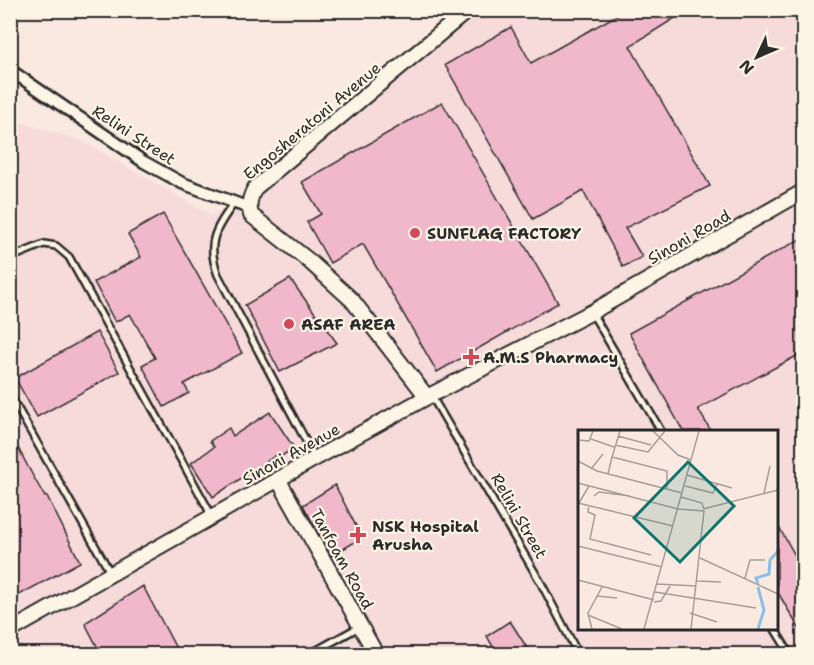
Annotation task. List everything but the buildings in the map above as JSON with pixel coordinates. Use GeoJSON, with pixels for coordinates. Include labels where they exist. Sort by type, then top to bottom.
{"type":"FeatureCollection","features":[{"type":"Feature","properties":{"kind":"street","name":"Engosheratoni Avenue"},"geometry":{"type":"LineString","coordinates":[[429,396],[352,300],[308,260],[251,215],[250,197],[255,188],[451,16],[468,10]]}},
{"type":"Feature","properties":{"kind":"street","name":"Relini Street"},"geometry":{"type":"LineString","coordinates":[[10,70],[144,162],[182,183],[249,208]]}},
{"type":"Feature","properties":{"kind":"street","name":"Sinoni Road"},"geometry":{"type":"LineString","coordinates":[[592,312],[804,190]]}},
{"type":"Feature","properties":{"kind":"street","name":"Sinoni Avenue"},"geometry":{"type":"LineString","coordinates":[[10,631],[315,458],[592,312]]}},
{"type":"Feature","properties":{"kind":"street","name":"Tanfoam Road"},"geometry":{"type":"LineString","coordinates":[[278,479],[376,654]]}},
{"type":"Feature","properties":{"kind":"lane"},"geometry":{"type":"LineString","coordinates":[[234,203],[217,229],[211,250],[212,259],[218,275],[315,458]]}},
{"type":"Feature","properties":{"kind":"lane"},"geometry":{"type":"LineString","coordinates":[[10,258],[44,244],[56,246],[69,257],[213,517]]}},
{"type":"Feature","properties":{"kind":"lane"},"geometry":{"type":"LineString","coordinates":[[592,312],[660,430]]}},
{"type":"Feature","properties":{"kind":"lane"},"geometry":{"type":"LineString","coordinates":[[10,395],[111,575]]}},
{"type":"Feature","properties":{"kind":"lane","name":"Relini Street"},"geometry":{"type":"LineString","coordinates":[[429,396],[541,582],[578,654]]}},
{"type":"Feature","properties":{"kind":"lane"},"geometry":{"type":"LineString","coordinates":[[310,654],[360,626]]}},
{"type":"Feature","properties":{"kind":"lane"},"geometry":{"type":"LineString","coordinates":[[775,629],[790,654]]}},
{"type":"Feature","properties":{"kind":"shaded area"},"geometry":{"type":"Polygon","coordinates":[[[484,11],[803,11],[803,654],[11,654],[10,119],[82,141],[212,216],[484,11]]]}},
{"type":"Feature","properties":{"kind":"place","name":"SUNFLAG FACTORY"},"geometry":{"type":"Point","coordinates":[415,233]}},
{"type":"Feature","properties":{"kind":"place","name":"ASAF AREA"},"geometry":{"type":"Point","coordinates":[289,324]}},
{"type":"Feature","properties":{"kind":"place","name":"A.M.S Pharmacy"},"geometry":{"type":"Point","coordinates":[471,357]}},
{"type":"Feature","properties":{"kind":"place","name":"NSK Hospital Arusha"},"geometry":{"type":"Point","coordinates":[358,535]}}]}
